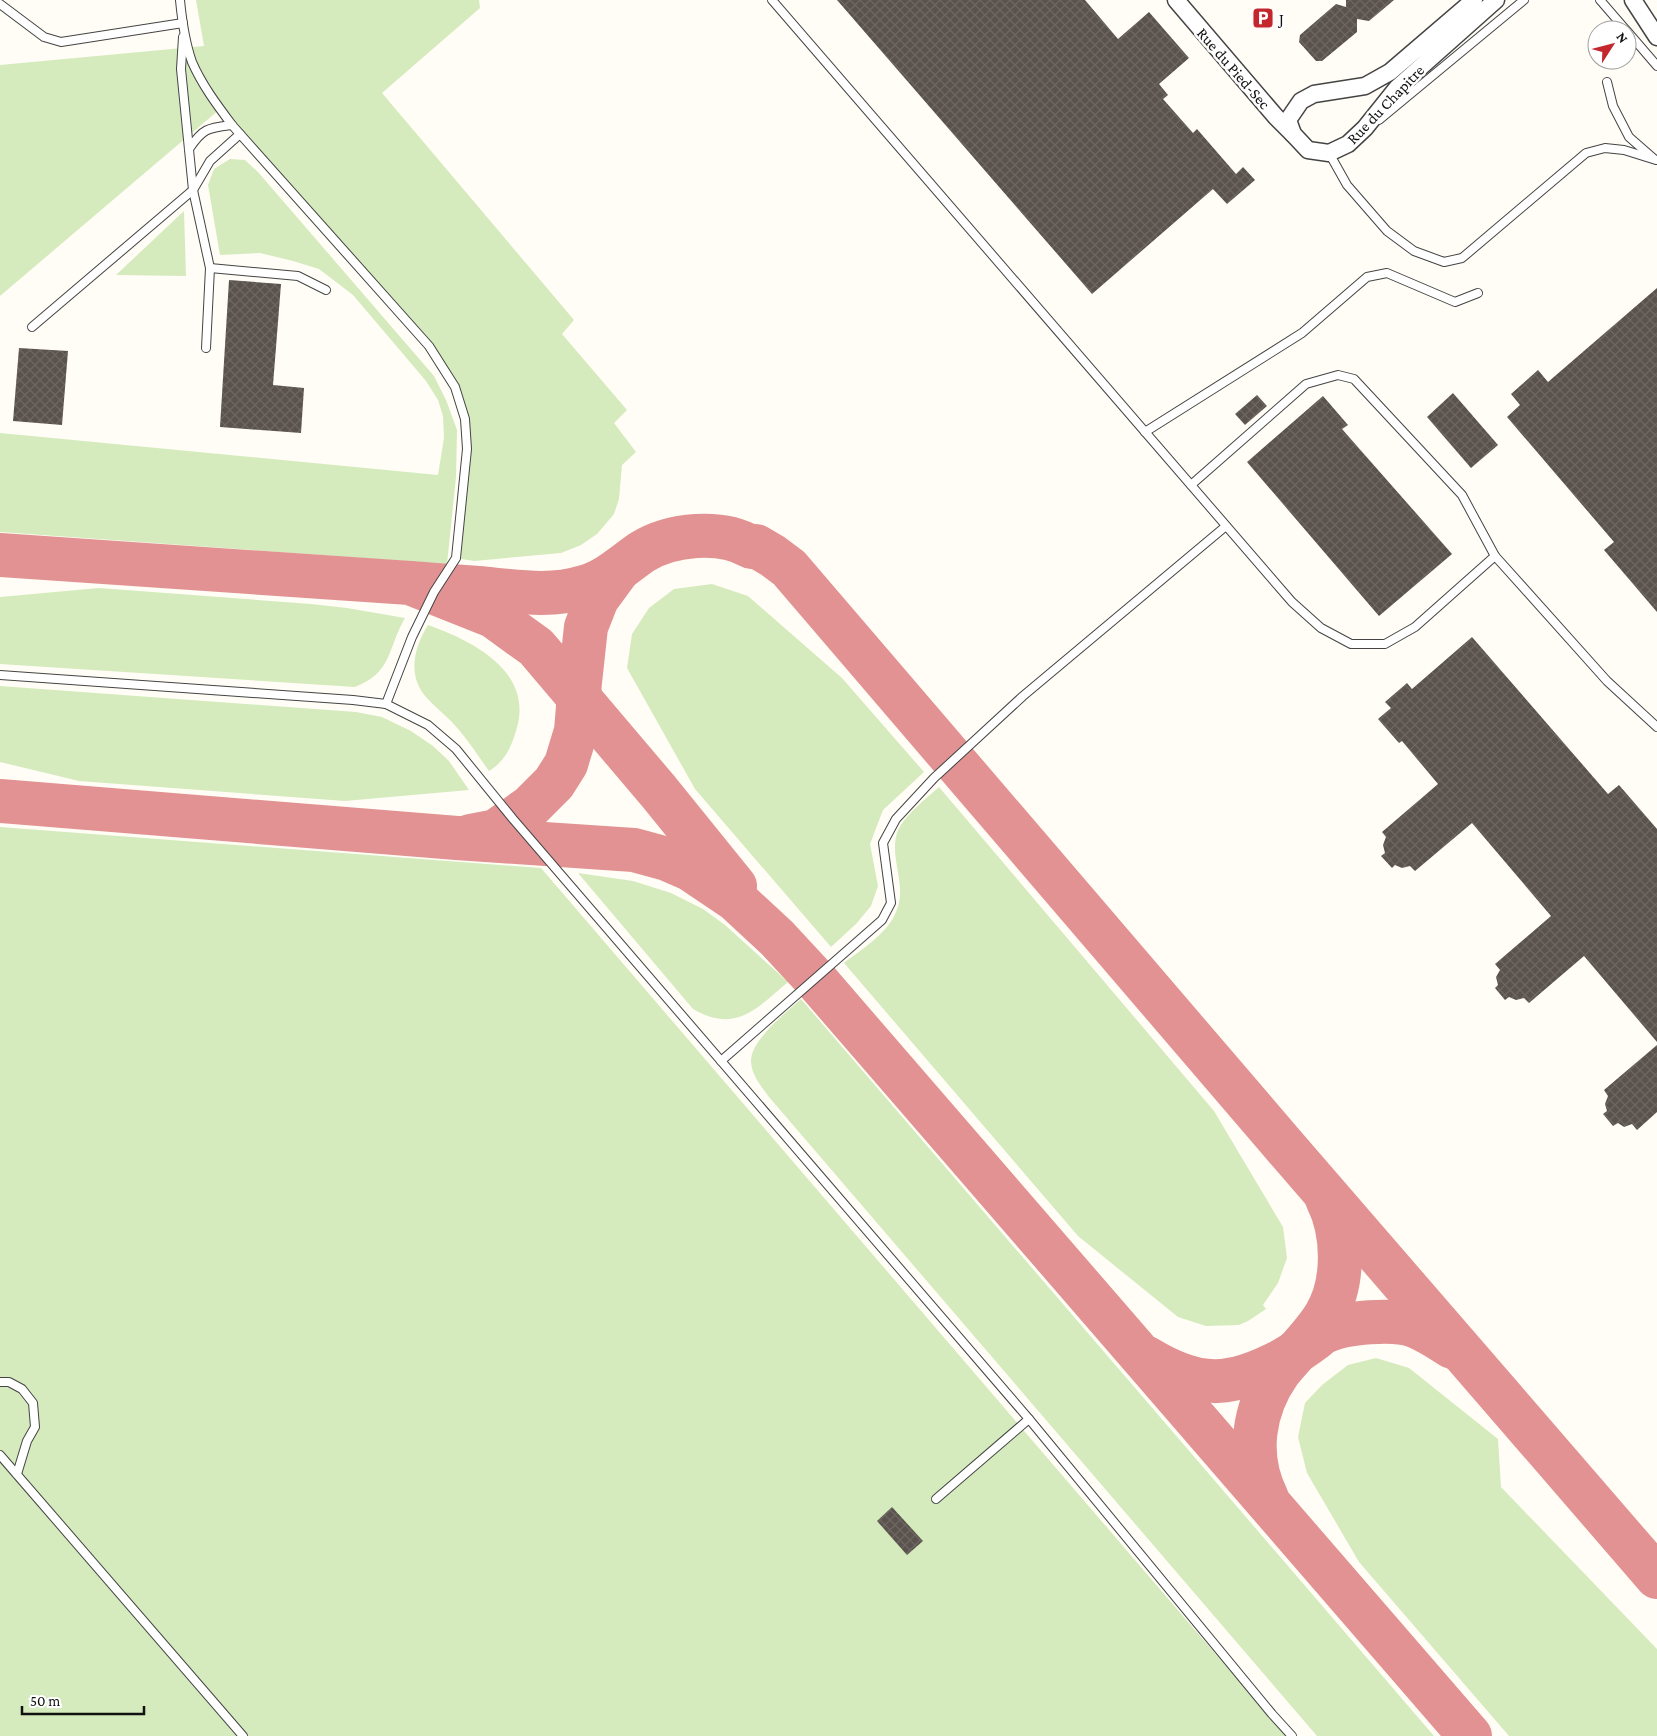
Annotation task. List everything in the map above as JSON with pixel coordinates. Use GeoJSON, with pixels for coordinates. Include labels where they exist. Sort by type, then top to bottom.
{"type":"FeatureCollection","features":[{"type":"Feature","properties":{"kind":"street","name":"Rue du Pied-Sec"},"geometry":{"type":"LineString","coordinates":[[1176,0],[1276,117],[1293,134]]}},
{"type":"Feature","properties":{"kind":"street","name":"Rue du Chapitre"},"geometry":{"type":"LineString","coordinates":[[1474,0],[1390,72],[1365,86],[1314,94],[1301,101],[1288,120],[1293,134],[1308,150],[1329,153],[1348,144],[1365,128],[1396,88],[1496,0]]}},
{"type":"Feature","properties":{"kind":"street"},"geometry":{"type":"LineString","coordinates":[[1633,0],[1657,37]]}},
{"type":"Feature","properties":{"kind":"lane"},"geometry":{"type":"LineString","coordinates":[[180,0],[183,26],[192,61],[206,88],[232,125],[429,346],[455,387],[464,419],[467,449],[456,558],[434,592],[412,637],[386,704]]}},
{"type":"Feature","properties":{"kind":"lane"},"geometry":{"type":"LineString","coordinates":[[772,0],[1292,602],[1320,628],[1351,644],[1385,644],[1415,627],[1495,556]]}},
{"type":"Feature","properties":{"kind":"lane"},"geometry":{"type":"LineString","coordinates":[[1348,144],[1384,117],[1524,0]]}},
{"type":"Feature","properties":{"kind":"lane"},"geometry":{"type":"LineString","coordinates":[[1600,0],[1618,20]]}},
{"type":"Feature","properties":{"kind":"lane"},"geometry":{"type":"LineString","coordinates":[[0,4],[44,37],[61,42],[183,26]]}},
{"type":"Feature","properties":{"kind":"lane"},"geometry":{"type":"LineString","coordinates":[[183,26],[181,70],[193,190],[210,268],[206,348]]}},
{"type":"Feature","properties":{"kind":"lane"},"geometry":{"type":"LineString","coordinates":[[1637,42],[1657,66]]}},
{"type":"Feature","properties":{"kind":"lane"},"geometry":{"type":"LineString","coordinates":[[1607,82],[1613,106],[1628,137],[1656,160]]}},
{"type":"Feature","properties":{"kind":"lane"},"geometry":{"type":"LineString","coordinates":[[189,149],[198,135],[210,128],[232,125]]}},
{"type":"Feature","properties":{"kind":"lane"},"geometry":{"type":"LineString","coordinates":[[32,327],[193,190],[210,161],[240,134]]}},
{"type":"Feature","properties":{"kind":"lane"},"geometry":{"type":"LineString","coordinates":[[1329,153],[1347,185],[1386,231],[1414,250],[1444,262],[1462,258],[1586,153],[1605,148],[1624,150],[1656,160]]}},
{"type":"Feature","properties":{"kind":"lane"},"geometry":{"type":"LineString","coordinates":[[210,268],[298,276],[326,290]]}},
{"type":"Feature","properties":{"kind":"lane"},"geometry":{"type":"LineString","coordinates":[[1145,432],[1302,333],[1367,276],[1387,273],[1455,302],[1478,293]]}},
{"type":"Feature","properties":{"kind":"lane"},"geometry":{"type":"LineString","coordinates":[[1191,485],[1306,384],[1338,375],[1354,378],[1462,495],[1495,556],[1606,681],[1657,727]]}},
{"type":"Feature","properties":{"kind":"lane"},"geometry":{"type":"LineString","coordinates":[[720,1061],[882,920],[891,903],[883,843],[896,819],[934,778],[1023,696],[1226,526]]}},
{"type":"Feature","properties":{"kind":"lane"},"geometry":{"type":"LineString","coordinates":[[0,675],[386,704],[428,724],[456,748],[491,793],[1029,1419],[1292,1736]]}},
{"type":"Feature","properties":{"kind":"lane"},"geometry":{"type":"LineString","coordinates":[[0,1382],[9,1382],[22,1389],[33,1403],[35,1427],[27,1441],[17,1474]]}},
{"type":"Feature","properties":{"kind":"lane"},"geometry":{"type":"LineString","coordinates":[[936,1499],[1029,1419]]}},
{"type":"Feature","properties":{"kind":"lane"},"geometry":{"type":"LineString","coordinates":[[0,1455],[243,1736]]}},
{"type":"Feature","properties":{"kind":"green space"},"geometry":{"type":"Polygon","coordinates":[[[196,0],[479,0],[480,8],[382,93],[574,320],[562,334],[627,410],[614,423],[636,452],[622,465],[619,499],[614,514],[597,534],[581,545],[561,553],[474,561],[456,558],[466,450],[462,407],[453,382],[429,346],[220,109],[0,296],[0,65],[204,46],[196,0]]]}},
{"type":"Feature","properties":{"kind":"green space"},"geometry":{"type":"Polygon","coordinates":[[[230,159],[245,160],[258,172],[434,376],[446,400],[457,430],[456,477],[447,564],[0,532],[0,433],[438,475],[444,438],[443,416],[438,400],[426,381],[353,295],[319,269],[293,261],[260,253],[220,255],[208,185],[214,169],[230,159]]]}},
{"type":"Feature","properties":{"kind":"green space"},"geometry":{"type":"Polygon","coordinates":[[[184,211],[186,276],[116,275],[184,211]]]}},
{"type":"Feature","properties":{"kind":"green space"},"geometry":{"type":"Polygon","coordinates":[[[712,584],[748,596],[842,678],[924,772],[883,810],[870,844],[878,886],[871,906],[856,924],[831,947],[695,789],[627,668],[632,634],[649,608],[674,589],[712,584]]]}},
{"type":"Feature","properties":{"kind":"green space"},"geometry":{"type":"Polygon","coordinates":[[[99,588],[311,604],[405,618],[383,667],[367,681],[355,687],[0,664],[0,597],[99,588]]]}},
{"type":"Feature","properties":{"kind":"green space"},"geometry":{"type":"Polygon","coordinates":[[[428,625],[481,650],[496,662],[508,676],[517,692],[520,710],[514,737],[503,759],[489,771],[451,721],[426,697],[416,680],[416,652],[428,625]]]}},
{"type":"Feature","properties":{"kind":"green space"},"geometry":{"type":"Polygon","coordinates":[[[0,686],[356,712],[382,717],[411,731],[433,746],[449,761],[469,790],[345,801],[79,781],[0,762],[0,686]]]}},
{"type":"Feature","properties":{"kind":"green space"},"geometry":{"type":"Polygon","coordinates":[[[939,787],[1214,1111],[1283,1227],[1287,1258],[1278,1283],[1263,1305],[1266,1309],[1248,1321],[1239,1325],[1206,1326],[1178,1317],[1078,1236],[844,963],[873,941],[892,920],[899,902],[900,892],[895,853],[897,833],[909,814],[939,787]]]}},
{"type":"Feature","properties":{"kind":"green space"},"geometry":{"type":"Polygon","coordinates":[[[0,827],[541,868],[1286,1736],[0,1736],[0,827]]]}},
{"type":"Feature","properties":{"kind":"green space"},"geometry":{"type":"Polygon","coordinates":[[[578,873],[633,881],[671,893],[703,909],[725,925],[788,982],[756,1009],[745,1015],[722,1019],[708,1016],[693,1009],[578,873]]]}},
{"type":"Feature","properties":{"kind":"green space"},"geometry":{"type":"Polygon","coordinates":[[[801,999],[1434,1736],[1317,1736],[760,1085],[753,1072],[751,1062],[756,1045],[770,1027],[801,999]]]}},
{"type":"Feature","properties":{"kind":"green space"},"geometry":{"type":"Polygon","coordinates":[[[1376,1358],[1409,1368],[1498,1439],[1501,1487],[1657,1649],[1657,1736],[1509,1736],[1359,1562],[1307,1473],[1298,1437],[1305,1403],[1322,1385],[1348,1365],[1376,1358]]]}},
{"type":"Feature","properties":{"kind":"building"},"geometry":{"type":"Polygon","coordinates":[[[837,0],[1085,0],[1118,39],[1149,12],[1189,58],[1159,84],[1168,95],[1163,99],[1193,133],[1197,129],[1236,174],[1243,167],[1255,180],[1227,204],[1213,189],[1092,294],[837,0]]]}},
{"type":"Feature","properties":{"kind":"building"},"geometry":{"type":"Polygon","coordinates":[[[1346,0],[1394,0],[1369,21],[1357,19],[1357,32],[1322,61],[1316,61],[1299,42],[1300,35],[1336,4],[1346,7],[1346,0]]]}},
{"type":"Feature","properties":{"kind":"building"},"geometry":{"type":"Polygon","coordinates":[[[229,280],[281,284],[273,385],[304,388],[301,433],[220,427],[229,280]]]}},
{"type":"Feature","properties":{"kind":"building"},"geometry":{"type":"Polygon","coordinates":[[[1657,288],[1657,612],[1604,550],[1614,542],[1507,417],[1520,405],[1511,394],[1538,370],[1548,382],[1657,288]]]}},
{"type":"Feature","properties":{"kind":"building"},"geometry":{"type":"Polygon","coordinates":[[[19,348],[68,351],[62,425],[13,421],[19,348]]]}},
{"type":"Feature","properties":{"kind":"building"},"geometry":{"type":"Polygon","coordinates":[[[1453,393],[1498,445],[1471,468],[1427,417],[1453,393]]]}},
{"type":"Feature","properties":{"kind":"building"},"geometry":{"type":"Polygon","coordinates":[[[1257,395],[1267,406],[1245,425],[1235,414],[1257,395]]]}},
{"type":"Feature","properties":{"kind":"building"},"geometry":{"type":"Polygon","coordinates":[[[1323,396],[1348,425],[1342,429],[1452,554],[1379,616],[1247,462],[1323,396]]]}},
{"type":"Feature","properties":{"kind":"building"},"geometry":{"type":"Polygon","coordinates":[[[1472,637],[1608,794],[1619,785],[1657,829],[1657,1042],[1584,956],[1529,1003],[1524,998],[1516,1000],[1509,997],[1505,1000],[1495,988],[1498,985],[1496,977],[1500,970],[1495,964],[1551,916],[1472,823],[1415,871],[1410,866],[1402,868],[1395,865],[1392,868],[1381,856],[1385,853],[1383,845],[1386,837],[1382,832],[1438,784],[1402,741],[1399,743],[1378,719],[1391,708],[1385,702],[1407,683],[1412,689],[1472,637]]]}},
{"type":"Feature","properties":{"kind":"building"},"geometry":{"type":"Polygon","coordinates":[[[1657,1045],[1657,1112],[1637,1130],[1632,1124],[1624,1127],[1618,1123],[1613,1126],[1603,1114],[1607,1111],[1605,1104],[1608,1096],[1604,1090],[1657,1045]]]}},
{"type":"Feature","properties":{"kind":"building"},"geometry":{"type":"Polygon","coordinates":[[[892,1507],[923,1541],[907,1555],[877,1521],[892,1507]]]}},
{"type":"Feature","properties":{"kind":"taxiway"},"geometry":{"type":"LineString","coordinates":[[410,583],[531,593],[571,590],[600,581],[654,546],[667,541],[696,536],[725,538],[739,541],[751,547],[756,546],[789,568],[1657,1577]]}},
{"type":"Feature","properties":{"kind":"taxiway"},"geometry":{"type":"LineString","coordinates":[[0,555],[410,583],[493,616],[536,647],[659,792],[735,886]]}},
{"type":"Feature","properties":{"kind":"taxiway"},"geometry":{"type":"LineString","coordinates":[[470,836],[496,831],[530,807],[554,783],[566,764],[576,731],[586,627],[597,599],[619,569]]}},
{"type":"Feature","properties":{"kind":"taxiway"},"geometry":{"type":"LineString","coordinates":[[0,801],[457,838],[634,850],[667,859],[690,869],[736,900],[777,938],[815,979],[1470,1736]]}},
{"type":"Feature","properties":{"kind":"taxiway"},"geometry":{"type":"LineString","coordinates":[[1267,1498],[1256,1466],[1255,1449],[1255,1433],[1263,1401],[1279,1372],[1325,1316],[1332,1303],[1336,1289],[1340,1258],[1339,1242],[1333,1212],[1327,1199]]}},
{"type":"Feature","properties":{"kind":"taxiway"},"geometry":{"type":"LineString","coordinates":[[1147,1358],[1165,1368],[1198,1380],[1230,1380],[1247,1376],[1283,1360],[1322,1333],[1344,1326],[1370,1322],[1395,1322],[1415,1326],[1452,1347]]}},
{"type":"Feature","properties":{"kind":"place","name":"J"},"geometry":{"type":"Point","coordinates":[1263,18]}}]}
